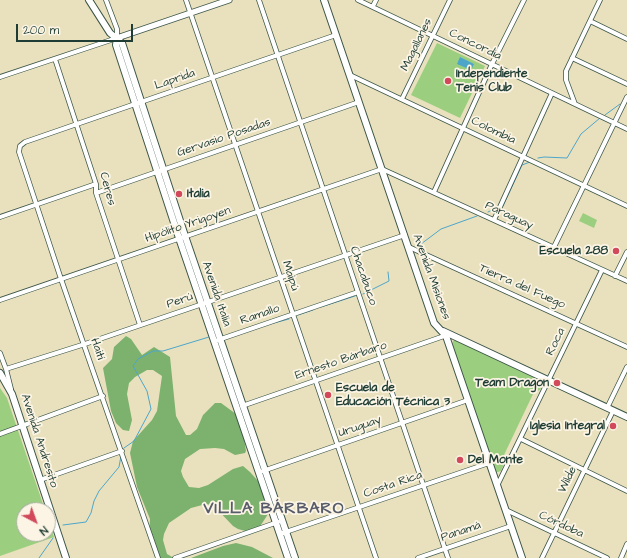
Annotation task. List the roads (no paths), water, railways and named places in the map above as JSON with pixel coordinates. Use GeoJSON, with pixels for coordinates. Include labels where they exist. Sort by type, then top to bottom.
{"type":"FeatureCollection","features":[{"type":"Feature","properties":{"kind":"main road"},"geometry":{"type":"LineString","coordinates":[[89,0],[110,33],[117,38]]}},
{"type":"Feature","properties":{"kind":"main road","name":"Avenida Misiones"},"geometry":{"type":"LineString","coordinates":[[324,0],[434,323],[446,333],[522,558]]}},
{"type":"Feature","properties":{"kind":"main road","name":"Avenida Italia"},"geometry":{"type":"LineString","coordinates":[[117,38],[116,45],[138,103],[204,303],[279,522],[295,558]]}},
{"type":"Feature","properties":{"kind":"main road"},"geometry":{"type":"LineString","coordinates":[[446,333],[627,417]]}},
{"type":"Feature","properties":{"kind":"main road"},"geometry":{"type":"LineString","coordinates":[[0,373],[12,394]]}},
{"type":"Feature","properties":{"kind":"main road","name":"Avenida Andresito"},"geometry":{"type":"LineString","coordinates":[[12,394],[66,558]]}},
{"type":"Feature","properties":{"kind":"main road","name":"Avenida Italia"},"geometry":{"type":"LineString","coordinates":[[283,533],[288,558]]}},
{"type":"Feature","properties":{"kind":"street","name":"Avenida Italia"},"geometry":{"type":"LineString","coordinates":[[106,0],[117,29],[117,38]]}},
{"type":"Feature","properties":{"kind":"street","name":"Maipú"},"geometry":{"type":"LineString","coordinates":[[186,0],[376,558]]}},
{"type":"Feature","properties":{"kind":"street"},"geometry":{"type":"LineString","coordinates":[[0,77],[229,0]]}},
{"type":"Feature","properties":{"kind":"street","name":"Chacabuco"},"geometry":{"type":"LineString","coordinates":[[259,0],[448,558]]}},
{"type":"Feature","properties":{"kind":"street","name":"Concordia"},"geometry":{"type":"LineString","coordinates":[[358,0],[627,129]]}},
{"type":"Feature","properties":{"kind":"street"},"geometry":{"type":"LineString","coordinates":[[373,6],[376,0]]}},
{"type":"Feature","properties":{"kind":"street","name":"Magallanes"},"geometry":{"type":"LineString","coordinates":[[402,99],[450,0]]}},
{"type":"Feature","properties":{"kind":"street"},"geometry":{"type":"LineString","coordinates":[[434,192],[492,64],[524,0]]}},
{"type":"Feature","properties":{"kind":"street"},"geometry":{"type":"LineString","coordinates":[[575,104],[566,80],[566,72],[600,0]]}},
{"type":"Feature","properties":{"kind":"street"},"geometry":{"type":"LineString","coordinates":[[590,21],[627,39]]}},
{"type":"Feature","properties":{"kind":"street","name":"Laprida"},"geometry":{"type":"LineString","coordinates":[[20,146],[25,142],[336,35]]}},
{"type":"Feature","properties":{"kind":"street"},"geometry":{"type":"LineString","coordinates":[[572,58],[627,84]]}},
{"type":"Feature","properties":{"kind":"street","name":"Ceres"},"geometry":{"type":"LineString","coordinates":[[56,59],[96,184],[96,193],[140,325]]}},
{"type":"Feature","properties":{"kind":"street","name":"Colombia"},"geometry":{"type":"LineString","coordinates":[[350,75],[463,127],[627,206]]}},
{"type":"Feature","properties":{"kind":"street"},"geometry":{"type":"LineString","coordinates":[[494,220],[552,93]]}},
{"type":"Feature","properties":{"kind":"street"},"geometry":{"type":"LineString","coordinates":[[554,248],[627,97]]}},
{"type":"Feature","properties":{"kind":"street","name":"Gervasio Posadas"},"geometry":{"type":"LineString","coordinates":[[96,193],[359,102]]}},
{"type":"Feature","properties":{"kind":"street","name":"Haití"},"geometry":{"type":"LineString","coordinates":[[20,146],[19,152],[61,279],[85,344],[158,558]]}},
{"type":"Feature","properties":{"kind":"street","name":"Hipólito Yrigoyen"},"geometry":{"type":"LineString","coordinates":[[0,300],[382,168]]}},
{"type":"Feature","properties":{"kind":"street","name":"Paraguay"},"geometry":{"type":"LineString","coordinates":[[382,168],[627,281]]}},
{"type":"Feature","properties":{"kind":"street"},"geometry":{"type":"LineString","coordinates":[[0,217],[96,184]]}},
{"type":"Feature","properties":{"kind":"street","name":"Perú"},"geometry":{"type":"LineString","coordinates":[[6,369],[85,344],[405,235]]}},
{"type":"Feature","properties":{"kind":"street","name":"Tierra del Fuego"},"geometry":{"type":"LineString","coordinates":[[409,247],[627,347]]}},
{"type":"Feature","properties":{"kind":"street"},"geometry":{"type":"LineString","coordinates":[[616,276],[627,252]]}},
{"type":"Feature","properties":{"kind":"street","name":"Roca"},"geometry":{"type":"LineString","coordinates":[[497,486],[602,270]]}},
{"type":"Feature","properties":{"kind":"street","name":"Ramallo"},"geometry":{"type":"LineString","coordinates":[[217,340],[358,292]]}},
{"type":"Feature","properties":{"kind":"street","name":"Ernesto Bárbaro"},"geometry":{"type":"LineString","coordinates":[[240,406],[380,358],[446,333]]}},
{"type":"Feature","properties":{"kind":"street","name":"Avenida Andresito"},"geometry":{"type":"LineString","coordinates":[[0,354],[6,369],[12,394]]}},
{"type":"Feature","properties":{"kind":"street","name":"Wilde"},"geometry":{"type":"LineString","coordinates":[[542,558],[584,470],[627,367]]}},
{"type":"Feature","properties":{"kind":"street"},"geometry":{"type":"LineString","coordinates":[[0,434],[103,396]]}},
{"type":"Feature","properties":{"kind":"street","name":"Uruguay"},"geometry":{"type":"LineString","coordinates":[[262,472],[468,400]]}},
{"type":"Feature","properties":{"kind":"street"},"geometry":{"type":"LineString","coordinates":[[520,439],[627,491]]}},
{"type":"Feature","properties":{"kind":"street"},"geometry":{"type":"LineString","coordinates":[[40,480],[122,451]]}},
{"type":"Feature","properties":{"kind":"street","name":"Costa Rica"},"geometry":{"type":"LineString","coordinates":[[283,533],[489,463]]}},
{"type":"Feature","properties":{"kind":"street","name":"Córdoba"},"geometry":{"type":"LineString","coordinates":[[505,510],[607,558]]}},
{"type":"Feature","properties":{"kind":"street"},"geometry":{"type":"LineString","coordinates":[[175,558],[279,522]]}},
{"type":"Feature","properties":{"kind":"street","name":"Panamá"},"geometry":{"type":"LineString","coordinates":[[418,558],[511,526]]}},
{"type":"Feature","properties":{"kind":"street"},"geometry":{"type":"LineString","coordinates":[[621,558],[627,544]]}},
{"type":"Feature","properties":{"kind":"water"},"geometry":{"type":"Polygon","coordinates":[[[460,57],[474,64],[471,70],[457,64],[460,57]]]}},
{"type":"Feature","properties":{"kind":"waterway"},"geometry":{"type":"LineString","coordinates":[[605,115],[620,104]]}},
{"type":"Feature","properties":{"kind":"waterway"},"geometry":{"type":"LineString","coordinates":[[538,158],[567,158],[581,134],[600,118]]}},
{"type":"Feature","properties":{"kind":"waterway"},"geometry":{"type":"LineString","coordinates":[[503,206],[522,165],[530,162]]}},
{"type":"Feature","properties":{"kind":"waterway"},"geometry":{"type":"LineString","coordinates":[[488,212],[494,209]]}},
{"type":"Feature","properties":{"kind":"waterway"},"geometry":{"type":"LineString","coordinates":[[418,250],[421,244],[441,229],[477,216]]}},
{"type":"Feature","properties":{"kind":"waterway"},"geometry":{"type":"LineString","coordinates":[[363,294],[389,281],[388,272]]}},
{"type":"Feature","properties":{"kind":"waterway"},"geometry":{"type":"LineString","coordinates":[[321,307],[355,296]]}},
{"type":"Feature","properties":{"kind":"waterway"},"geometry":{"type":"LineString","coordinates":[[298,315],[313,310]]}},
{"type":"Feature","properties":{"kind":"waterway"},"geometry":{"type":"LineString","coordinates":[[270,324],[289,319]]}},
{"type":"Feature","properties":{"kind":"waterway"},"geometry":{"type":"LineString","coordinates":[[124,448],[134,441],[151,409],[147,391],[133,366],[138,359],[153,351],[163,351],[209,337]]}},
{"type":"Feature","properties":{"kind":"waterway"},"geometry":{"type":"LineString","coordinates":[[63,525],[86,522],[99,491],[119,467],[121,456]]}},
{"type":"Feature","properties":{"kind":"waterway"},"geometry":{"type":"LineString","coordinates":[[39,558],[50,542]]}},
{"type":"Feature","properties":{"kind":"place","name":"Independiente Tenis Club"},"geometry":{"type":"Point","coordinates":[448,81]}},
{"type":"Feature","properties":{"kind":"place","name":"Italia"},"geometry":{"type":"Point","coordinates":[179,194]}},
{"type":"Feature","properties":{"kind":"place","name":"Escuela 288"},"geometry":{"type":"Point","coordinates":[616,251]}},
{"type":"Feature","properties":{"kind":"place","name":"Team Dragon"},"geometry":{"type":"Point","coordinates":[557,383]}},
{"type":"Feature","properties":{"kind":"place","name":"Escuela de Educación Técnica 3"},"geometry":{"type":"Point","coordinates":[328,395]}},
{"type":"Feature","properties":{"kind":"place","name":"Iglesia Integral"},"geometry":{"type":"Point","coordinates":[613,426]}},
{"type":"Feature","properties":{"kind":"place","name":"Del Monte"},"geometry":{"type":"Point","coordinates":[460,460]}},
{"type":"Feature","properties":{"kind":"district","name":"VILLA BÁRBARO"},"geometry":{"type":"Point","coordinates":[274,510]}}]}
